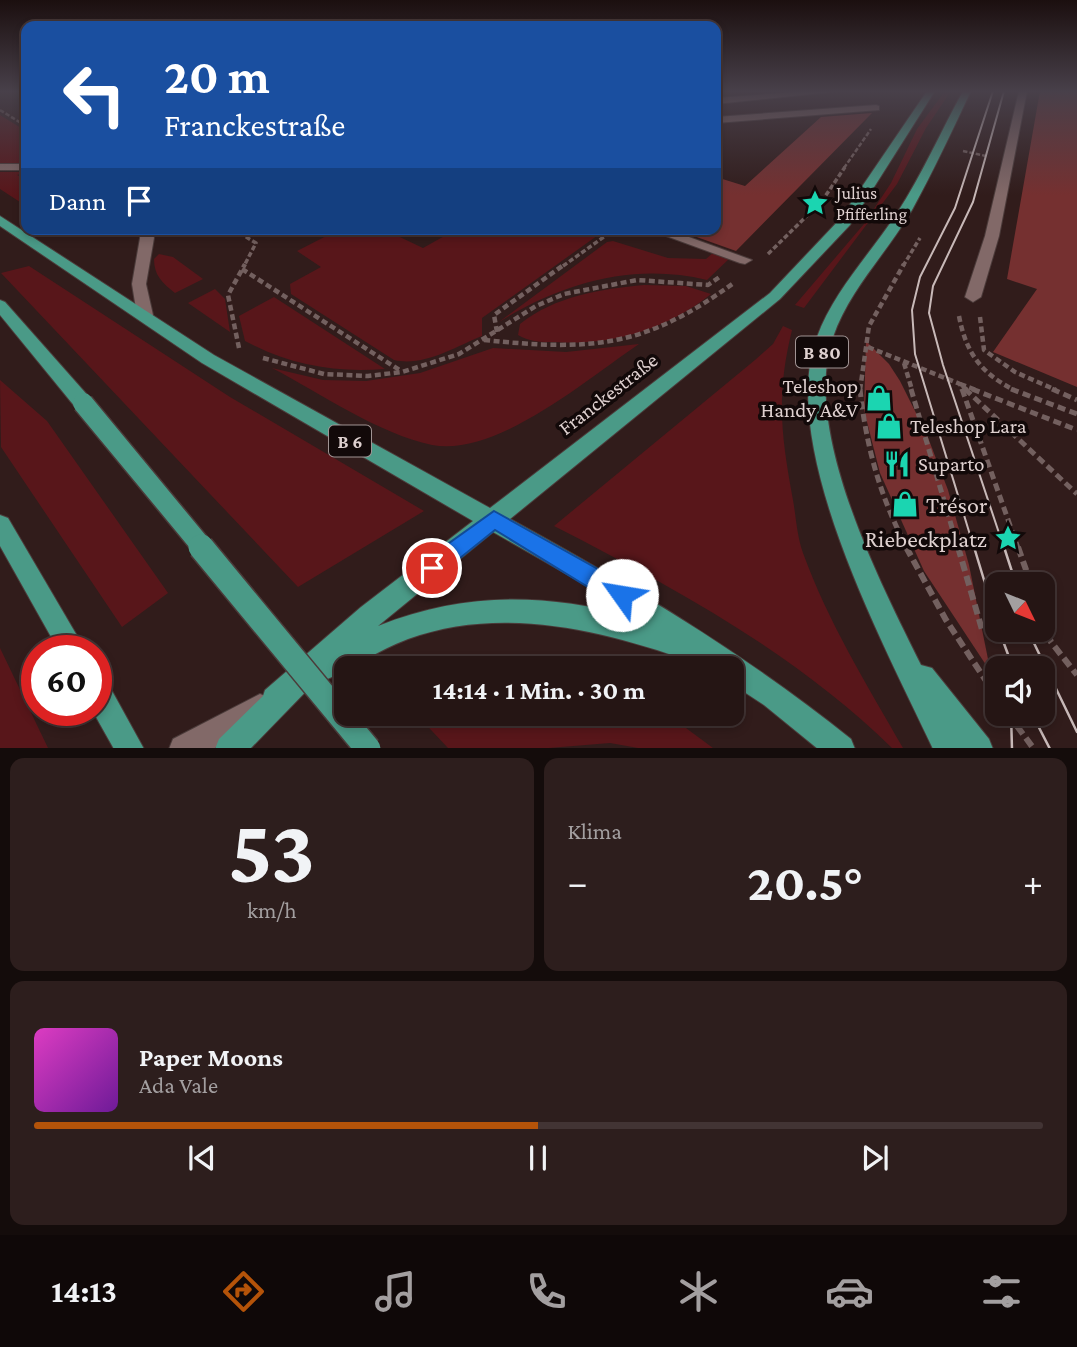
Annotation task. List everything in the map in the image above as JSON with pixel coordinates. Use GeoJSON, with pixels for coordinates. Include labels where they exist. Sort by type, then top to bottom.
{"type":"FeatureCollection","features":[{"type":"Feature","properties":{"kind":"main road","name":"Franckestraße"},"geometry":{"type":"LineString","coordinates":[[275,700],[370,616],[775,296],[845,222],[906,126]]}},
{"type":"Feature","properties":{"kind":"main road","name":"B 80"},"geometry":{"type":"LineString","coordinates":[[945,743],[863,572],[828,468],[818,408],[818,371],[824,339],[835,314],[905,211],[949,126]]}},
{"type":"Feature","properties":{"kind":"main road","name":"B 6"},"geometry":{"type":"LineString","coordinates":[[0,219],[21,233]]}},
{"type":"Feature","properties":{"kind":"main road","name":"B 6"},"geometry":{"type":"LineString","coordinates":[[24,235],[208,359],[282,403],[494,519],[601,582],[715,656]]}},
{"type":"Feature","properties":{"kind":"main road"},"geometry":{"type":"LineString","coordinates":[[0,305],[368,748]]}},
{"type":"Feature","properties":{"kind":"main road"},"geometry":{"type":"LineString","coordinates":[[0,526],[64,635]]}},
{"type":"Feature","properties":{"kind":"main road"},"geometry":{"type":"LineString","coordinates":[[344,656],[381,636],[446,614],[499,608],[606,621],[662,637],[709,656]]}},
{"type":"Feature","properties":{"kind":"main road","name":"B 80"},"geometry":{"type":"LineString","coordinates":[[894,638],[979,748]]}},
{"type":"Feature","properties":{"kind":"main road"},"geometry":{"type":"LineString","coordinates":[[229,748],[275,700],[334,661]]}},
{"type":"Feature","properties":{"kind":"main road","name":"B 6"},"geometry":{"type":"LineString","coordinates":[[744,675],[775,695],[841,748]]}},
{"type":"Feature","properties":{"kind":"main road"},"geometry":{"type":"LineString","coordinates":[[112,717],[130,748]]}},
{"type":"Feature","properties":{"kind":"street"},"geometry":{"type":"LineString","coordinates":[[973,297],[1010,161],[1017,126]]}},
{"type":"Feature","properties":{"kind":"street"},"geometry":{"type":"LineString","coordinates":[[0,167],[21,167]]}},
{"type":"Feature","properties":{"kind":"street"},"geometry":{"type":"LineString","coordinates":[[145,315],[139,284],[146,235]]}},
{"type":"Feature","properties":{"kind":"street"},"geometry":{"type":"LineString","coordinates":[[671,235],[745,260]]}},
{"type":"Feature","properties":{"kind":"street"},"geometry":{"type":"LineString","coordinates":[[183,748],[275,700]]}},
{"type":"Feature","properties":{"kind":"path"},"geometry":{"type":"LineString","coordinates":[[955,162],[960,150],[1010,161]]}},
{"type":"Feature","properties":{"kind":"path"},"geometry":{"type":"LineString","coordinates":[[923,233],[872,319],[860,360],[859,391],[869,448],[878,478],[914,561],[948,625],[985,680]]}},
{"type":"Feature","properties":{"kind":"path"},"geometry":{"type":"LineString","coordinates":[[239,348],[228,295],[256,243],[243,235]]}},
{"type":"Feature","properties":{"kind":"path"},"geometry":{"type":"LineString","coordinates":[[497,332],[495,315],[607,235]]}},
{"type":"Feature","properties":{"kind":"path"},"geometry":{"type":"LineString","coordinates":[[242,269],[402,372]]}},
{"type":"Feature","properties":{"kind":"path"},"geometry":{"type":"LineString","coordinates":[[228,341],[276,363],[324,374],[368,376],[402,372],[441,361],[497,332],[536,306],[564,294],[598,285],[638,280],[708,285]]}},
{"type":"Feature","properties":{"kind":"path"},"geometry":{"type":"LineString","coordinates":[[1077,400],[1015,372],[984,350],[979,306],[973,297],[961,300],[961,329],[965,346],[986,377],[1077,414]]}},
{"type":"Feature","properties":{"kind":"path"},"geometry":{"type":"LineString","coordinates":[[868,347],[1077,430]]}},
{"type":"Feature","properties":{"kind":"path"},"geometry":{"type":"LineString","coordinates":[[903,362],[983,633]]}},
{"type":"Feature","properties":{"kind":"path"},"geometry":{"type":"LineString","coordinates":[[960,384],[1077,494]]}},
{"type":"Feature","properties":{"kind":"path"},"geometry":{"type":"LineString","coordinates":[[960,384],[1027,572]]}},
{"type":"Feature","properties":{"kind":"path"},"geometry":{"type":"LineString","coordinates":[[1051,642],[1077,675]]}},
{"type":"Feature","properties":{"kind":"path"},"geometry":{"type":"LineString","coordinates":[[1017,726],[1034,748]]}},
{"type":"Feature","properties":{"kind":"shaded area"},"geometry":{"type":"Polygon","coordinates":[[[0,126],[18,126],[21,128],[21,163],[0,163],[0,126]]]}},
{"type":"Feature","properties":{"kind":"shaded area"},"geometry":{"type":"Polygon","coordinates":[[[919,126],[927,126],[897,184],[804,308],[795,305],[864,224],[891,183],[919,126]]]}},
{"type":"Feature","properties":{"kind":"shaded area"},"geometry":{"type":"Polygon","coordinates":[[[0,172],[21,172],[17,175],[21,177],[21,203],[0,189],[0,172]]]}},
{"type":"Feature","properties":{"kind":"shaded area"},"geometry":{"type":"Polygon","coordinates":[[[328,235],[396,235],[423,248],[446,235],[598,235],[482,318],[482,336],[439,355],[416,361],[394,360],[291,294],[290,284],[321,267],[297,251],[328,235]]]}},
{"type":"Feature","properties":{"kind":"shaded area"},"geometry":{"type":"Polygon","coordinates":[[[613,241],[668,258],[706,259],[714,252],[731,257],[707,280],[652,273],[599,280],[548,296],[499,322],[607,242],[613,241]]]}},
{"type":"Feature","properties":{"kind":"shaded area"},"geometry":{"type":"Polygon","coordinates":[[[159,254],[173,257],[203,279],[175,293],[157,274],[154,259],[159,254]]]}},
{"type":"Feature","properties":{"kind":"shaded area"},"geometry":{"type":"Polygon","coordinates":[[[29,266],[230,397],[424,511],[298,587],[1,273],[29,266]]]}},
{"type":"Feature","properties":{"kind":"shaded area"},"geometry":{"type":"Polygon","coordinates":[[[644,285],[686,286],[711,294],[694,307],[657,326],[617,338],[576,343],[545,342],[518,335],[520,324],[563,300],[644,285]]]}},
{"type":"Feature","properties":{"kind":"shaded area"},"geometry":{"type":"Polygon","coordinates":[[[215,289],[225,299],[230,332],[188,303],[215,289]]]}},
{"type":"Feature","properties":{"kind":"shaded area"},"geometry":{"type":"Polygon","coordinates":[[[274,297],[385,369],[348,370],[313,366],[279,356],[245,341],[239,316],[274,297]]]}},
{"type":"Feature","properties":{"kind":"shaded area"},"geometry":{"type":"Polygon","coordinates":[[[783,326],[792,330],[782,395],[783,435],[801,547],[836,628],[903,748],[892,748],[815,682],[732,625],[689,598],[554,526],[755,360],[773,344],[783,326]]]}},
{"type":"Feature","properties":{"kind":"shaded area"},"geometry":{"type":"Polygon","coordinates":[[[639,344],[568,395],[512,428],[457,446],[432,445],[391,432],[272,368],[323,380],[366,381],[420,373],[493,348],[566,352],[639,344]]]}},
{"type":"Feature","properties":{"kind":"shaded area"},"geometry":{"type":"Polygon","coordinates":[[[0,380],[47,421],[168,593],[122,627],[1,447],[0,380]]]}},
{"type":"Feature","properties":{"kind":"shaded area"},"geometry":{"type":"Polygon","coordinates":[[[0,648],[21,692],[21,726],[37,726],[48,748],[0,748],[0,648]]]}},
{"type":"Feature","properties":{"kind":"shaded area"},"geometry":{"type":"Polygon","coordinates":[[[427,726],[683,726],[713,748],[638,748],[610,743],[549,748],[448,748],[427,726]]]}},
{"type":"Feature","properties":{"kind":"building"},"geometry":{"type":"Polygon","coordinates":[[[811,126],[859,126],[736,251],[691,235],[721,235],[721,179],[745,186],[811,126]]]}},
{"type":"Feature","properties":{"kind":"building"},"geometry":{"type":"Polygon","coordinates":[[[1034,126],[1077,126],[1077,387],[993,352],[1037,289],[1007,279],[1034,126]]]}},
{"type":"Feature","properties":{"kind":"building"},"geometry":{"type":"Polygon","coordinates":[[[866,341],[889,364],[900,381],[927,435],[948,490],[969,565],[987,656],[985,656],[985,663],[924,571],[880,473],[864,410],[866,341]]]}},
{"type":"Feature","properties":{"kind":"tram line"},"geometry":{"type":"LineString","coordinates":[[974,548],[915,354],[912,310],[920,277],[955,208],[982,126]]}},
{"type":"Feature","properties":{"kind":"tram line"},"geometry":{"type":"LineString","coordinates":[[994,126],[973,202],[933,286],[929,313],[943,365],[1004,548]]}},
{"type":"Feature","properties":{"kind":"tram line"},"geometry":{"type":"LineString","coordinates":[[974,547],[985,583]]}},
{"type":"Feature","properties":{"kind":"tram line"},"geometry":{"type":"LineString","coordinates":[[1004,547],[1012,572]]}},
{"type":"Feature","properties":{"kind":"tram line"},"geometry":{"type":"LineString","coordinates":[[1003,642],[1009,656]]}},
{"type":"Feature","properties":{"kind":"tram line"},"geometry":{"type":"LineString","coordinates":[[1033,642],[1077,732]]}},
{"type":"Feature","properties":{"kind":"tram line"},"geometry":{"type":"LineString","coordinates":[[1011,726],[1012,748]]}},
{"type":"Feature","properties":{"kind":"tram line"},"geometry":{"type":"LineString","coordinates":[[1038,726],[1049,748]]}},
{"type":"Feature","properties":{"kind":"place","name":"Julius Pfifferling"},"geometry":{"type":"Point","coordinates":[815,203]}},
{"type":"Feature","properties":{"kind":"place","name":"Teleshop Handy A&V"},"geometry":{"type":"Point","coordinates":[879,398]}},
{"type":"Feature","properties":{"kind":"place","name":"Teleshop Lara"},"geometry":{"type":"Point","coordinates":[889,426]}},
{"type":"Feature","properties":{"kind":"place","name":"Suparto"},"geometry":{"type":"Point","coordinates":[897,464]}},
{"type":"Feature","properties":{"kind":"place","name":"Trésor"},"geometry":{"type":"Point","coordinates":[905,504]}},
{"type":"Feature","properties":{"kind":"place","name":"Riebeckplatz"},"geometry":{"type":"Point","coordinates":[1008,538]}},
{"type":"Feature","properties":{"kind":"route"},"geometry":{"type":"LineString","coordinates":[[432,568],[494,519],[622,595]]}}]}
